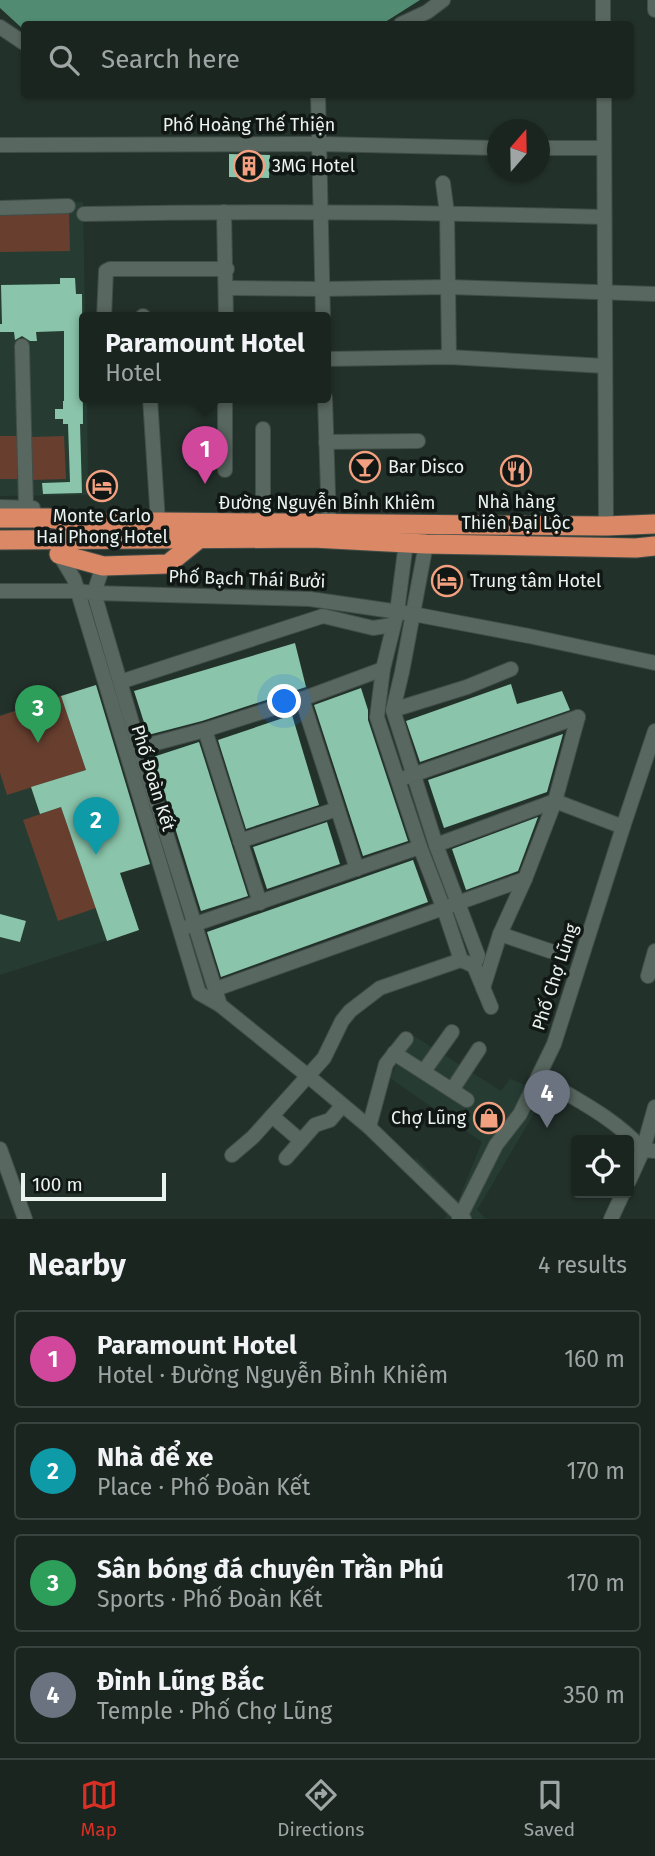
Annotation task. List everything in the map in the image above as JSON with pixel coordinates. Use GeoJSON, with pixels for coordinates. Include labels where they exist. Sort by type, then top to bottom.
{"type":"FeatureCollection","features":[{"type":"Feature","properties":{"kind":"highway","name":"Đường Nguyễn Bỉnh Khiêm"},"geometry":{"type":"LineString","coordinates":[[0,519],[49,518],[82,532],[158,522],[606,526],[655,524]]}},
{"type":"Feature","properties":{"kind":"highway"},"geometry":{"type":"LineString","coordinates":[[0,527],[200,538],[313,538],[426,544],[636,548],[655,546]]}},
{"type":"Feature","properties":{"kind":"highway","name":"Đường Nguyễn Bỉnh Khiêm"},"geometry":{"type":"LineString","coordinates":[[0,553],[59,554],[82,532]]}},
{"type":"Feature","properties":{"kind":"highway"},"geometry":{"type":"LineString","coordinates":[[0,540],[82,532]]}},
{"type":"Feature","properties":{"kind":"highway"},"geometry":{"type":"LineString","coordinates":[[59,554],[103,566],[168,564],[200,538]]}},
{"type":"Feature","properties":{"kind":"street"},"geometry":{"type":"LineString","coordinates":[[408,21],[427,12],[443,0]]}},
{"type":"Feature","properties":{"kind":"street"},"geometry":{"type":"LineString","coordinates":[[603,0],[603,21]]}},
{"type":"Feature","properties":{"kind":"street"},"geometry":{"type":"LineString","coordinates":[[654,0],[655,10]]}},
{"type":"Feature","properties":{"kind":"street"},"geometry":{"type":"LineString","coordinates":[[0,27],[21,41]]}},
{"type":"Feature","properties":{"kind":"street"},"geometry":{"type":"LineString","coordinates":[[318,98],[323,312]]}},
{"type":"Feature","properties":{"kind":"street"},"geometry":{"type":"LineString","coordinates":[[604,98],[606,526]]}},
{"type":"Feature","properties":{"kind":"street","name":"Phố Hoàng Thế Thiện"},"geometry":{"type":"LineString","coordinates":[[0,145],[319,144],[487,148]]}},
{"type":"Feature","properties":{"kind":"street"},"geometry":{"type":"LineString","coordinates":[[550,148],[604,148]]}},
{"type":"Feature","properties":{"kind":"street"},"geometry":{"type":"LineString","coordinates":[[443,183],[447,213],[449,357]]}},
{"type":"Feature","properties":{"kind":"street"},"geometry":{"type":"LineString","coordinates":[[0,208],[68,206]]}},
{"type":"Feature","properties":{"kind":"street"},"geometry":{"type":"LineString","coordinates":[[224,212],[226,312]]}},
{"type":"Feature","properties":{"kind":"street"},"geometry":{"type":"LineString","coordinates":[[84,214],[321,212],[604,217]]}},
{"type":"Feature","properties":{"kind":"street"},"geometry":{"type":"LineString","coordinates":[[104,312],[106,271],[110,269],[226,268]]}},
{"type":"Feature","properties":{"kind":"street"},"geometry":{"type":"LineString","coordinates":[[227,288],[448,287],[655,294]]}},
{"type":"Feature","properties":{"kind":"street"},"geometry":{"type":"LineString","coordinates":[[22,346],[26,507]]}},
{"type":"Feature","properties":{"kind":"street"},"geometry":{"type":"LineString","coordinates":[[331,359],[449,357],[605,366]]}},
{"type":"Feature","properties":{"kind":"street"},"geometry":{"type":"LineString","coordinates":[[150,403],[158,522]]}},
{"type":"Feature","properties":{"kind":"street"},"geometry":{"type":"LineString","coordinates":[[225,403],[225,470]]}},
{"type":"Feature","properties":{"kind":"street"},"geometry":{"type":"LineString","coordinates":[[325,403],[329,524]]}},
{"type":"Feature","properties":{"kind":"street"},"geometry":{"type":"LineString","coordinates":[[263,429],[263,523]]}},
{"type":"Feature","properties":{"kind":"street"},"geometry":{"type":"LineString","coordinates":[[326,442],[418,441]]}},
{"type":"Feature","properties":{"kind":"street"},"geometry":{"type":"LineString","coordinates":[[0,506],[40,510],[49,518]]}},
{"type":"Feature","properties":{"kind":"street"},"geometry":{"type":"LineString","coordinates":[[232,1155],[253,1137],[324,1058],[342,1021],[350,1011],[380,988],[468,963],[478,956],[436,845],[377,717],[406,543]]}},
{"type":"Feature","properties":{"kind":"street"},"geometry":{"type":"LineString","coordinates":[[426,544],[393,710],[420,847],[468,963],[491,1007]]}},
{"type":"Feature","properties":{"kind":"street","name":"Phố Đoàn Kết"},"geometry":{"type":"LineString","coordinates":[[59,554],[74,579],[132,749],[187,927],[199,993],[220,1005],[369,1127],[461,1218]]}},
{"type":"Feature","properties":{"kind":"street"},"geometry":{"type":"LineString","coordinates":[[94,593],[103,566]]}},
{"type":"Feature","properties":{"kind":"street","name":"Phố Bạch Thái Bưởi"},"geometry":{"type":"LineString","coordinates":[[0,591],[310,599],[395,619],[414,614],[655,663]]}},
{"type":"Feature","properties":{"kind":"street","name":"Phố Đoàn Kết"},"geometry":{"type":"LineString","coordinates":[[94,593],[120,682],[132,749]]}},
{"type":"Feature","properties":{"kind":"street"},"geometry":{"type":"LineString","coordinates":[[120,682],[323,616],[373,628],[395,619]]}},
{"type":"Feature","properties":{"kind":"street"},"geometry":{"type":"LineString","coordinates":[[132,749],[205,730],[302,699],[383,669]]}},
{"type":"Feature","properties":{"kind":"street"},"geometry":{"type":"LineString","coordinates":[[393,710],[511,670]]}},
{"type":"Feature","properties":{"kind":"street"},"geometry":{"type":"LineString","coordinates":[[302,699],[357,869]]}},
{"type":"Feature","properties":{"kind":"street"},"geometry":{"type":"LineString","coordinates":[[406,777],[578,717],[555,801],[500,934],[483,988]]}},
{"type":"Feature","properties":{"kind":"street"},"geometry":{"type":"LineString","coordinates":[[205,730],[260,903]]}},
{"type":"Feature","properties":{"kind":"street","name":"Phố Chợ Lũng"},"geometry":{"type":"LineString","coordinates":[[461,1218],[496,1145],[520,1114],[554,1044],[655,731]]}},
{"type":"Feature","properties":{"kind":"street"},"geometry":{"type":"LineString","coordinates":[[436,845],[555,801],[623,827]]}},
{"type":"Feature","properties":{"kind":"street"},"geometry":{"type":"LineString","coordinates":[[240,841],[337,808]]}},
{"type":"Feature","properties":{"kind":"street"},"geometry":{"type":"LineString","coordinates":[[187,927],[420,847]]}},
{"type":"Feature","properties":{"kind":"street"},"geometry":{"type":"LineString","coordinates":[[216,989],[525,879]]}},
{"type":"Feature","properties":{"kind":"street","name":"Phố Đoàn Kết"},"geometry":{"type":"LineString","coordinates":[[187,927],[216,989],[220,1005]]}},
{"type":"Feature","properties":{"kind":"street"},"geometry":{"type":"LineString","coordinates":[[500,934],[550,951]]}},
{"type":"Feature","properties":{"kind":"street"},"geometry":{"type":"LineString","coordinates":[[648,976],[655,951]]}},
{"type":"Feature","properties":{"kind":"street"},"geometry":{"type":"LineString","coordinates":[[424,1071],[452,1032]]}},
{"type":"Feature","properties":{"kind":"street"},"geometry":{"type":"LineString","coordinates":[[369,1127],[386,1064],[406,1039]]}},
{"type":"Feature","properties":{"kind":"street"},"geometry":{"type":"LineString","coordinates":[[452,1090],[479,1049]]}},
{"type":"Feature","properties":{"kind":"street"},"geometry":{"type":"LineString","coordinates":[[394,1054],[467,1100]]}},
{"type":"Feature","properties":{"kind":"street"},"geometry":{"type":"LineString","coordinates":[[539,1077],[608,1119],[649,1150]]}},
{"type":"Feature","properties":{"kind":"street"},"geometry":{"type":"LineString","coordinates":[[286,1158],[315,1125],[330,1120],[342,1106]]}},
{"type":"Feature","properties":{"kind":"street"},"geometry":{"type":"LineString","coordinates":[[634,1173],[649,1150],[655,1107]]}},
{"type":"Feature","properties":{"kind":"street"},"geometry":{"type":"LineString","coordinates":[[272,1116],[300,1141]]}},
{"type":"Feature","properties":{"kind":"street"},"geometry":{"type":"LineString","coordinates":[[0,1149],[25,1219]]}},
{"type":"Feature","properties":{"kind":"street"},"geometry":{"type":"LineString","coordinates":[[611,1219],[621,1198]]}},
{"type":"Feature","properties":{"kind":"shaded area"},"geometry":{"type":"Polygon","coordinates":[[[0,0],[420,0],[387,21],[21,21],[21,27],[0,8],[0,0]]]}},
{"type":"Feature","properties":{"kind":"shaded area"},"geometry":{"type":"Polygon","coordinates":[[[83,202],[85,312],[79,312],[79,403],[87,403],[88,495],[0,496],[0,204],[83,202]]]}},
{"type":"Feature","properties":{"kind":"shaded area"},"geometry":{"type":"Polygon","coordinates":[[[69,209],[70,251],[0,252],[0,210],[69,209]]]}},
{"type":"Feature","properties":{"kind":"shaded area"},"geometry":{"type":"Polygon","coordinates":[[[0,436],[17,436],[17,479],[0,479],[0,436]]]}},
{"type":"Feature","properties":{"kind":"shaded area"},"geometry":{"type":"Polygon","coordinates":[[[64,436],[66,479],[32,480],[31,437],[64,436]]]}},
{"type":"Feature","properties":{"kind":"shaded area"},"geometry":{"type":"Polygon","coordinates":[[[61,696],[139,930],[0,975],[0,715],[61,696]]]}},
{"type":"Feature","properties":{"kind":"shaded area"},"geometry":{"type":"Polygon","coordinates":[[[61,696],[86,770],[7,795],[0,773],[0,716],[61,696]]]}},
{"type":"Feature","properties":{"kind":"shaded area"},"geometry":{"type":"Polygon","coordinates":[[[61,807],[96,908],[58,921],[23,820],[61,807]]]}},
{"type":"Feature","properties":{"kind":"shaded area","name":"Chợ Lũng"},"geometry":{"type":"Polygon","coordinates":[[[411,1034],[501,1091],[510,1079],[546,1093],[477,1210],[486,1219],[444,1219],[447,1215],[405,1172],[416,1158],[458,1201],[482,1142],[390,1078],[411,1034]]]}},
{"type":"Feature","properties":{"kind":"building","name":"3MG Hotel"},"geometry":{"type":"Polygon","coordinates":[[[229,154],[270,155],[269,178],[229,177],[229,154]]]}},
{"type":"Feature","properties":{"kind":"building"},"geometry":{"type":"Polygon","coordinates":[[[60,278],[75,278],[76,294],[82,294],[82,312],[79,312],[79,403],[83,403],[83,424],[80,424],[82,493],[43,494],[42,483],[70,482],[68,424],[63,424],[63,419],[55,419],[55,409],[63,409],[64,401],[64,331],[36,332],[37,341],[30,341],[22,336],[15,340],[14,332],[0,332],[1,285],[60,284],[60,278]]]}},
{"type":"Feature","properties":{"kind":"building"},"geometry":{"type":"Polygon","coordinates":[[[295,643],[306,687],[202,721],[148,735],[134,691],[295,643]]]}},
{"type":"Feature","properties":{"kind":"building"},"geometry":{"type":"Polygon","coordinates":[[[511,684],[517,704],[562,691],[570,710],[420,762],[406,721],[511,684]]]}},
{"type":"Feature","properties":{"kind":"building"},"geometry":{"type":"Polygon","coordinates":[[[96,685],[150,864],[120,873],[139,930],[107,941],[61,807],[40,814],[31,787],[86,770],[61,696],[96,685]]]}},
{"type":"Feature","properties":{"kind":"building"},"geometry":{"type":"Polygon","coordinates":[[[361,688],[368,710],[368,720],[408,841],[363,856],[314,705],[361,688]]]}},
{"type":"Feature","properties":{"kind":"building"},"geometry":{"type":"Polygon","coordinates":[[[292,715],[319,805],[246,829],[218,740],[292,715]]]}},
{"type":"Feature","properties":{"kind":"building"},"geometry":{"type":"Polygon","coordinates":[[[563,734],[547,792],[444,828],[428,780],[563,734]]]}},
{"type":"Feature","properties":{"kind":"building"},"geometry":{"type":"Polygon","coordinates":[[[199,742],[248,896],[201,911],[153,757],[199,742]]]}},
{"type":"Feature","properties":{"kind":"building"},"geometry":{"type":"Polygon","coordinates":[[[538,817],[518,871],[466,890],[452,849],[538,817]]]}},
{"type":"Feature","properties":{"kind":"building"},"geometry":{"type":"Polygon","coordinates":[[[327,822],[340,864],[267,889],[253,847],[327,822]]]}},
{"type":"Feature","properties":{"kind":"building"},"geometry":{"type":"Polygon","coordinates":[[[413,860],[428,902],[221,977],[207,932],[413,860]]]}},
{"type":"Feature","properties":{"kind":"building"},"geometry":{"type":"Polygon","coordinates":[[[0,914],[26,921],[20,942],[0,937],[0,914]]]}},
{"type":"Feature","properties":{"kind":"place","name":"3MG Hotel"},"geometry":{"type":"Point","coordinates":[249,166]}},
{"type":"Feature","properties":{"kind":"place","name":"Bar Disco"},"geometry":{"type":"Point","coordinates":[365,467]}},
{"type":"Feature","properties":{"kind":"place","name":"Nhà hàng Thiên Đại Lộc"},"geometry":{"type":"Point","coordinates":[516,471]}},
{"type":"Feature","properties":{"kind":"place","name":"Paramount Hotel"},"geometry":{"type":"Point","coordinates":[205,484]}},
{"type":"Feature","properties":{"kind":"place","name":"Monte Carlo Hai Phong Hotel"},"geometry":{"type":"Point","coordinates":[102,486]}},
{"type":"Feature","properties":{"kind":"place","name":"Trung tâm Hotel"},"geometry":{"type":"Point","coordinates":[447,581]}},
{"type":"Feature","properties":{"kind":"place","name":"Sân bóng đá chuyên Trần Phú"},"geometry":{"type":"Point","coordinates":[38,743]}},
{"type":"Feature","properties":{"kind":"place","name":"Nhà để xe"},"geometry":{"type":"Point","coordinates":[96,855]}},
{"type":"Feature","properties":{"kind":"place","name":"Chợ Lũng"},"geometry":{"type":"Point","coordinates":[489,1118]}},
{"type":"Feature","properties":{"kind":"place","name":"Đình Lũng Bắc"},"geometry":{"type":"Point","coordinates":[547,1128]}}]}
